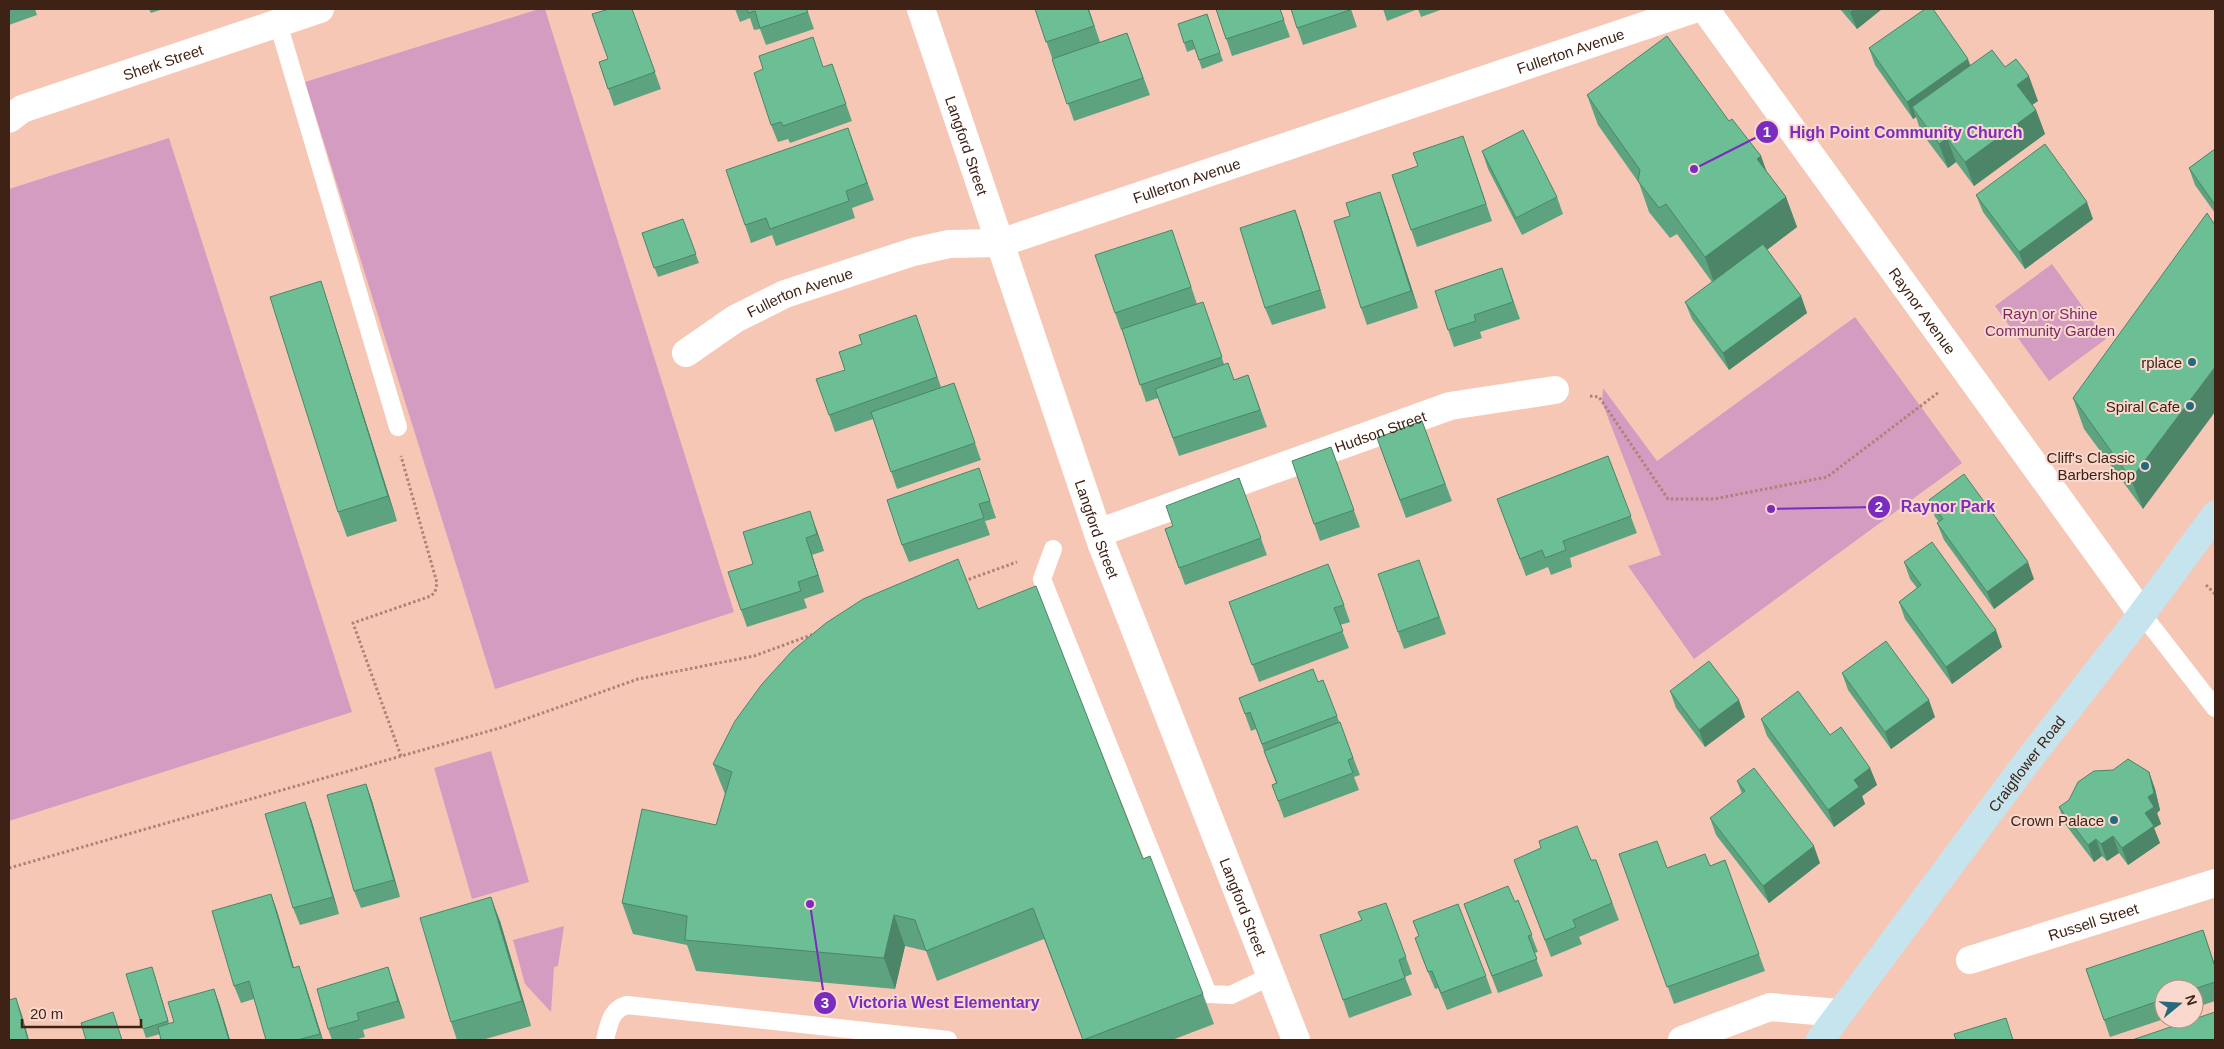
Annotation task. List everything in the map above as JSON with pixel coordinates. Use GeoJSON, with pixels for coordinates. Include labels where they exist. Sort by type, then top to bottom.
{"type":"FeatureCollection","features":[{"type":"Feature","properties":{"kind":"main road","name":"Craigflower Road"},"geometry":{"type":"LineString","coordinates":[[1820,1040],[2026,763],[2142,614],[2215,516]]}},
{"type":"Feature","properties":{"kind":"street","name":"Sherk Street"},"geometry":{"type":"LineString","coordinates":[[9,118],[22,109],[320,9]]}},
{"type":"Feature","properties":{"kind":"street","name":"Langford Street"},"geometry":{"type":"LineString","coordinates":[[921,9],[1098,533],[1296,1040]]}},
{"type":"Feature","properties":{"kind":"street","name":"Fullerton Avenue"},"geometry":{"type":"LineString","coordinates":[[686,353],[735,318],[785,294],[913,252],[949,244],[1000,243],[1694,9]]}},
{"type":"Feature","properties":{"kind":"street","name":"Raynor Avenue"},"geometry":{"type":"LineString","coordinates":[[1705,9],[2142,614]]}},
{"type":"Feature","properties":{"kind":"street","name":"Hudson Street"},"geometry":{"type":"LineString","coordinates":[[1098,533],[1450,406],[1554,390]]}},
{"type":"Feature","properties":{"kind":"street","name":"Russell Street"},"geometry":{"type":"LineString","coordinates":[[1970,960],[2215,883]]}},
{"type":"Feature","properties":{"kind":"street"},"geometry":{"type":"LineString","coordinates":[[1682,1040],[1770,1007],[1839,1013]]}},
{"type":"Feature","properties":{"kind":"lane"},"geometry":{"type":"LineString","coordinates":[[278,23],[398,427]]}},
{"type":"Feature","properties":{"kind":"lane"},"geometry":{"type":"LineString","coordinates":[[1053,549],[1042,579],[1208,994],[1231,995],[1271,976]]}},
{"type":"Feature","properties":{"kind":"lane"},"geometry":{"type":"LineString","coordinates":[[2142,614],[2215,708]]}},
{"type":"Feature","properties":{"kind":"lane"},"geometry":{"type":"LineString","coordinates":[[605,1040],[612,1015],[617,1008],[627,1005],[948,1040]]}},
{"type":"Feature","properties":{"kind":"path"},"geometry":{"type":"LineString","coordinates":[[1554,390],[1599,397],[1668,499],[1714,499],[1826,477],[1966,371]]}},
{"type":"Feature","properties":{"kind":"path"},"geometry":{"type":"LineString","coordinates":[[398,427],[396,442],[437,583],[435,592],[431,596],[353,623],[401,756]]}},
{"type":"Feature","properties":{"kind":"path"},"geometry":{"type":"LineString","coordinates":[[960,582],[1053,549]]}},
{"type":"Feature","properties":{"kind":"path"},"geometry":{"type":"LineString","coordinates":[[9,868],[503,727],[638,679],[754,656],[820,632]]}},
{"type":"Feature","properties":{"kind":"green space"},"geometry":{"type":"Polygon","coordinates":[[[539,9],[545,9],[734,612],[495,689],[305,82],[539,9]]]}},
{"type":"Feature","properties":{"kind":"green space"},"geometry":{"type":"Polygon","coordinates":[[[169,138],[352,712],[9,821],[9,189],[169,138]]]}},
{"type":"Feature","properties":{"kind":"green space","name":"Rayn or Shine Community Garden"},"geometry":{"type":"Polygon","coordinates":[[[2052,264],[2106,339],[2049,381],[1995,306],[2052,264]]]}},
{"type":"Feature","properties":{"kind":"green space"},"geometry":{"type":"Polygon","coordinates":[[[1855,317],[1962,463],[1694,659],[1628,566],[1661,555],[1602,402],[1603,388],[1657,461],[1855,317]]]}},
{"type":"Feature","properties":{"kind":"green space"},"geometry":{"type":"Polygon","coordinates":[[[491,751],[529,882],[472,899],[434,768],[491,751]]]}},
{"type":"Feature","properties":{"kind":"green space"},"geometry":{"type":"Polygon","coordinates":[[[564,926],[558,966],[554,967],[551,1012],[525,984],[513,940],[564,926]]]}},
{"type":"Feature","properties":{"kind":"building"},"geometry":{"type":"Polygon","coordinates":[[[609,9],[632,9],[655,72],[608,89],[599,62],[608,59],[592,14],[609,9]]]}},
{"type":"Feature","properties":{"kind":"building"},"geometry":{"type":"Polygon","coordinates":[[[747,9],[806,9],[808,12],[760,28],[755,11],[748,13],[747,9]]]}},
{"type":"Feature","properties":{"kind":"building"},"geometry":{"type":"Polygon","coordinates":[[[1035,9],[1088,9],[1094,26],[1046,42],[1035,9]]]}},
{"type":"Feature","properties":{"kind":"building"},"geometry":{"type":"Polygon","coordinates":[[[1216,9],[1280,9],[1284,20],[1226,39],[1216,9]]]}},
{"type":"Feature","properties":{"kind":"building"},"geometry":{"type":"Polygon","coordinates":[[[1291,9],[1350,9],[1350,10],[1297,28],[1291,9]]]}},
{"type":"Feature","properties":{"kind":"building"},"geometry":{"type":"Polygon","coordinates":[[[1925,9],[1933,9],[1968,59],[1907,102],[1869,48],[1925,9]]]}},
{"type":"Feature","properties":{"kind":"building"},"geometry":{"type":"Polygon","coordinates":[[[1207,14],[1220,53],[1199,60],[1192,40],[1184,43],[1178,24],[1207,14]]]}},
{"type":"Feature","properties":{"kind":"building"},"geometry":{"type":"Polygon","coordinates":[[[1127,33],[1143,78],[1067,104],[1052,59],[1127,33]]]}},
{"type":"Feature","properties":{"kind":"building"},"geometry":{"type":"Polygon","coordinates":[[[1667,36],[1729,121],[1732,119],[1761,156],[1757,159],[1786,197],[1705,257],[1666,204],[1659,208],[1638,181],[1640,170],[1587,95],[1667,36]]]}},
{"type":"Feature","properties":{"kind":"building"},"geometry":{"type":"Polygon","coordinates":[[[813,37],[823,67],[832,64],[846,104],[783,126],[781,122],[771,125],[754,73],[763,69],[759,56],[813,37]]]}},
{"type":"Feature","properties":{"kind":"building"},"geometry":{"type":"Polygon","coordinates":[[[1992,50],[2005,67],[2016,59],[2029,76],[2017,85],[2036,110],[1965,162],[1947,138],[1939,144],[1912,107],[1992,50]]]}},
{"type":"Feature","properties":{"kind":"building"},"geometry":{"type":"Polygon","coordinates":[[[848,128],[867,183],[846,191],[849,201],[770,229],[766,218],[745,225],[726,170],[848,128]]]}},
{"type":"Feature","properties":{"kind":"building"},"geometry":{"type":"Polygon","coordinates":[[[1523,130],[1557,197],[1516,218],[1482,151],[1523,130]]]}},
{"type":"Feature","properties":{"kind":"building"},"geometry":{"type":"Polygon","coordinates":[[[1463,136],[1486,204],[1411,230],[1392,175],[1418,166],[1413,153],[1463,136]]]}},
{"type":"Feature","properties":{"kind":"building"},"geometry":{"type":"Polygon","coordinates":[[[2045,144],[2087,202],[2019,252],[1976,195],[2045,144]]]}},
{"type":"Feature","properties":{"kind":"building"},"geometry":{"type":"Polygon","coordinates":[[[2215,149],[2215,205],[2189,168],[2215,149]]]}},
{"type":"Feature","properties":{"kind":"building"},"geometry":{"type":"Polygon","coordinates":[[[1380,192],[1411,291],[1361,308],[1334,221],[1350,216],[1346,203],[1380,192]]]}},
{"type":"Feature","properties":{"kind":"building"},"geometry":{"type":"Polygon","coordinates":[[[1295,210],[1320,290],[1265,308],[1240,228],[1295,210]]]}},
{"type":"Feature","properties":{"kind":"building"},"geometry":{"type":"Polygon","coordinates":[[[2207,213],[2215,225],[2215,367],[2131,479],[2073,398],[2207,213]]]}},
{"type":"Feature","properties":{"kind":"building"},"geometry":{"type":"Polygon","coordinates":[[[683,219],[696,254],[654,268],[642,233],[683,219]]]}},
{"type":"Feature","properties":{"kind":"building"},"geometry":{"type":"Polygon","coordinates":[[[1172,230],[1191,287],[1115,313],[1095,255],[1172,230]]]}},
{"type":"Feature","properties":{"kind":"building"},"geometry":{"type":"Polygon","coordinates":[[[1763,244],[1801,296],[1723,353],[1685,302],[1763,244]]]}},
{"type":"Feature","properties":{"kind":"building"},"geometry":{"type":"Polygon","coordinates":[[[1502,268],[1513,302],[1474,315],[1476,321],[1448,330],[1435,291],[1502,268]]]}},
{"type":"Feature","properties":{"kind":"building"},"geometry":{"type":"Polygon","coordinates":[[[321,281],[388,496],[338,512],[270,297],[321,281]]]}},
{"type":"Feature","properties":{"kind":"building"},"geometry":{"type":"Polygon","coordinates":[[[1203,302],[1222,357],[1140,385],[1122,329],[1203,302]]]}},
{"type":"Feature","properties":{"kind":"building"},"geometry":{"type":"Polygon","coordinates":[[[916,315],[937,377],[829,415],[816,379],[845,370],[839,352],[862,344],[859,335],[916,315]]]}},
{"type":"Feature","properties":{"kind":"building"},"geometry":{"type":"Polygon","coordinates":[[[1228,363],[1234,380],[1248,375],[1260,410],[1173,438],[1155,389],[1228,363]]]}},
{"type":"Feature","properties":{"kind":"building"},"geometry":{"type":"Polygon","coordinates":[[[954,383],[975,443],[891,472],[871,412],[954,383]]]}},
{"type":"Feature","properties":{"kind":"building"},"geometry":{"type":"Polygon","coordinates":[[[1422,421],[1445,484],[1400,500],[1377,438],[1422,421]]]}},
{"type":"Feature","properties":{"kind":"building"},"geometry":{"type":"Polygon","coordinates":[[[1331,447],[1354,510],[1314,524],[1292,461],[1331,447]]]}},
{"type":"Feature","properties":{"kind":"building"},"geometry":{"type":"Polygon","coordinates":[[[1608,456],[1631,516],[1563,541],[1566,550],[1545,558],[1542,550],[1520,559],[1497,499],[1608,456]]]}},
{"type":"Feature","properties":{"kind":"building"},"geometry":{"type":"Polygon","coordinates":[[[979,468],[990,501],[979,504],[984,518],[902,545],[887,500],[979,468]]]}},
{"type":"Feature","properties":{"kind":"building"},"geometry":{"type":"Polygon","coordinates":[[[1964,474],[2028,562],[1987,592],[1937,523],[1943,519],[1929,500],[1964,474]]]}},
{"type":"Feature","properties":{"kind":"building"},"geometry":{"type":"Polygon","coordinates":[[[1239,478],[1261,538],[1179,568],[1165,529],[1173,526],[1166,506],[1239,478]]]}},
{"type":"Feature","properties":{"kind":"building"},"geometry":{"type":"Polygon","coordinates":[[[810,511],[817,534],[806,538],[818,575],[798,582],[801,591],[741,610],[728,572],[753,564],[743,532],[810,511]]]}},
{"type":"Feature","properties":{"kind":"building"},"geometry":{"type":"Polygon","coordinates":[[[1932,542],[1996,630],[1946,667],[1899,602],[1921,585],[1904,562],[1932,542]]]}},
{"type":"Feature","properties":{"kind":"building"},"geometry":{"type":"Polygon","coordinates":[[[958,559],[978,609],[1036,586],[1143,859],[1150,856],[1203,994],[1083,1040],[1033,908],[926,951],[915,920],[894,915],[884,958],[685,940],[687,916],[622,903],[642,809],[716,825],[732,772],[713,764],[735,721],[762,684],[792,651],[826,623],[863,599],[958,559]]]}},
{"type":"Feature","properties":{"kind":"building"},"geometry":{"type":"Polygon","coordinates":[[[1419,560],[1439,617],[1398,632],[1378,574],[1419,560]]]}},
{"type":"Feature","properties":{"kind":"building"},"geometry":{"type":"Polygon","coordinates":[[[1328,564],[1344,605],[1334,608],[1343,631],[1252,665],[1229,602],[1328,564]]]}},
{"type":"Feature","properties":{"kind":"building"},"geometry":{"type":"Polygon","coordinates":[[[1886,641],[1929,700],[1885,732],[1842,673],[1886,641]]]}},
{"type":"Feature","properties":{"kind":"building"},"geometry":{"type":"Polygon","coordinates":[[[1709,661],[1739,700],[1699,730],[1670,691],[1709,661]]]}},
{"type":"Feature","properties":{"kind":"building"},"geometry":{"type":"Polygon","coordinates":[[[1313,669],[1318,682],[1323,680],[1337,716],[1262,744],[1250,712],[1245,714],[1239,698],[1313,669]]]}},
{"type":"Feature","properties":{"kind":"building"},"geometry":{"type":"Polygon","coordinates":[[[1798,691],[1830,735],[1841,727],[1870,768],[1854,780],[1859,787],[1828,810],[1761,719],[1798,691]]]}},
{"type":"Feature","properties":{"kind":"building"},"geometry":{"type":"Polygon","coordinates":[[[1340,722],[1353,758],[1348,760],[1353,773],[1278,801],[1272,785],[1277,783],[1264,751],[1340,722]]]}},
{"type":"Feature","properties":{"kind":"building","name":"Crown Palace"},"geometry":{"type":"Polygon","coordinates":[[[2128,759],[2149,772],[2154,793],[2148,797],[2154,807],[2145,813],[2154,826],[2122,848],[2113,836],[2101,844],[2096,839],[2088,845],[2059,807],[2069,800],[2078,782],[2094,771],[2113,770],[2128,759]]]}},
{"type":"Feature","properties":{"kind":"building"},"geometry":{"type":"Polygon","coordinates":[[[1754,768],[1814,846],[1763,886],[1710,818],[1745,791],[1737,781],[1754,768]]]}},
{"type":"Feature","properties":{"kind":"building"},"geometry":{"type":"Polygon","coordinates":[[[366,784],[394,880],[354,891],[327,795],[366,784]]]}},
{"type":"Feature","properties":{"kind":"building"},"geometry":{"type":"Polygon","coordinates":[[[305,802],[333,897],[293,908],[265,814],[305,802]]]}},
{"type":"Feature","properties":{"kind":"building"},"geometry":{"type":"Polygon","coordinates":[[[1577,826],[1591,860],[1596,860],[1612,903],[1573,920],[1576,927],[1545,940],[1514,860],[1541,848],[1539,841],[1577,826]]]}},
{"type":"Feature","properties":{"kind":"building"},"geometry":{"type":"Polygon","coordinates":[[[1657,841],[1667,868],[1705,854],[1710,866],[1725,860],[1759,954],[1667,987],[1619,854],[1657,841]]]}},
{"type":"Feature","properties":{"kind":"building"},"geometry":{"type":"Polygon","coordinates":[[[1508,886],[1515,902],[1518,900],[1532,935],[1528,936],[1537,959],[1492,976],[1464,904],[1508,886]]]}},
{"type":"Feature","properties":{"kind":"building"},"geometry":{"type":"Polygon","coordinates":[[[271,894],[293,968],[299,966],[320,1034],[297,1040],[266,1040],[249,981],[234,986],[212,911],[271,894]]]}},
{"type":"Feature","properties":{"kind":"building"},"geometry":{"type":"Polygon","coordinates":[[[491,897],[522,1001],[451,1022],[420,918],[491,897]]]}},
{"type":"Feature","properties":{"kind":"building"},"geometry":{"type":"Polygon","coordinates":[[[1386,903],[1406,957],[1399,960],[1405,978],[1343,1000],[1320,935],[1362,920],[1358,912],[1386,903]]]}},
{"type":"Feature","properties":{"kind":"building"},"geometry":{"type":"Polygon","coordinates":[[[1458,904],[1486,976],[1441,993],[1432,971],[1428,972],[1415,938],[1419,936],[1413,921],[1458,904]]]}},
{"type":"Feature","properties":{"kind":"building"},"geometry":{"type":"Polygon","coordinates":[[[2203,930],[2215,967],[2215,982],[2204,986],[2204,979],[2154,979],[2154,1002],[2104,1020],[2086,969],[2203,930]]]}},
{"type":"Feature","properties":{"kind":"building"},"geometry":{"type":"Polygon","coordinates":[[[152,967],[168,1021],[143,1029],[126,974],[152,967]]]}},
{"type":"Feature","properties":{"kind":"building"},"geometry":{"type":"Polygon","coordinates":[[[388,967],[398,1001],[357,1013],[359,1020],[328,1029],[317,989],[388,967]]]}},
{"type":"Feature","properties":{"kind":"building"},"geometry":{"type":"Polygon","coordinates":[[[214,989],[229,1040],[161,1040],[158,1027],[174,1022],[168,1002],[214,989]]]}},
{"type":"Feature","properties":{"kind":"building"},"geometry":{"type":"Polygon","coordinates":[[[16,998],[28,1040],[9,1040],[9,1000],[16,998]]]}},
{"type":"Feature","properties":{"kind":"building"},"geometry":{"type":"Polygon","coordinates":[[[113,1012],[122,1040],[86,1040],[81,1023],[113,1012]]]}},
{"type":"Feature","properties":{"kind":"building"},"geometry":{"type":"Polygon","coordinates":[[[2215,1012],[2215,1040],[2132,1040],[2165,1029],[2204,1029],[2204,1016],[2215,1012]]]}},
{"type":"Feature","properties":{"kind":"building"},"geometry":{"type":"Polygon","coordinates":[[[2006,1018],[2013,1040],[1956,1040],[1954,1034],[2006,1018]]]}},
{"type":"Feature","properties":{"kind":"place","name":"High Point Community Church"},"geometry":{"type":"Point","coordinates":[1694,169]}},
{"type":"Feature","properties":{"kind":"place","name":"rplace"},"geometry":{"type":"Point","coordinates":[2192,362]}},
{"type":"Feature","properties":{"kind":"place","name":"Spiral Cafe"},"geometry":{"type":"Point","coordinates":[2190,406]}},
{"type":"Feature","properties":{"kind":"place","name":"Cliff's Classic Barbershop"},"geometry":{"type":"Point","coordinates":[2145,466]}},
{"type":"Feature","properties":{"kind":"place","name":"Raynor Park"},"geometry":{"type":"Point","coordinates":[1771,509]}},
{"type":"Feature","properties":{"kind":"place","name":"Crown Palace"},"geometry":{"type":"Point","coordinates":[2114,820]}},
{"type":"Feature","properties":{"kind":"place","name":"Victoria West Elementary"},"geometry":{"type":"Point","coordinates":[810,904]}}]}
